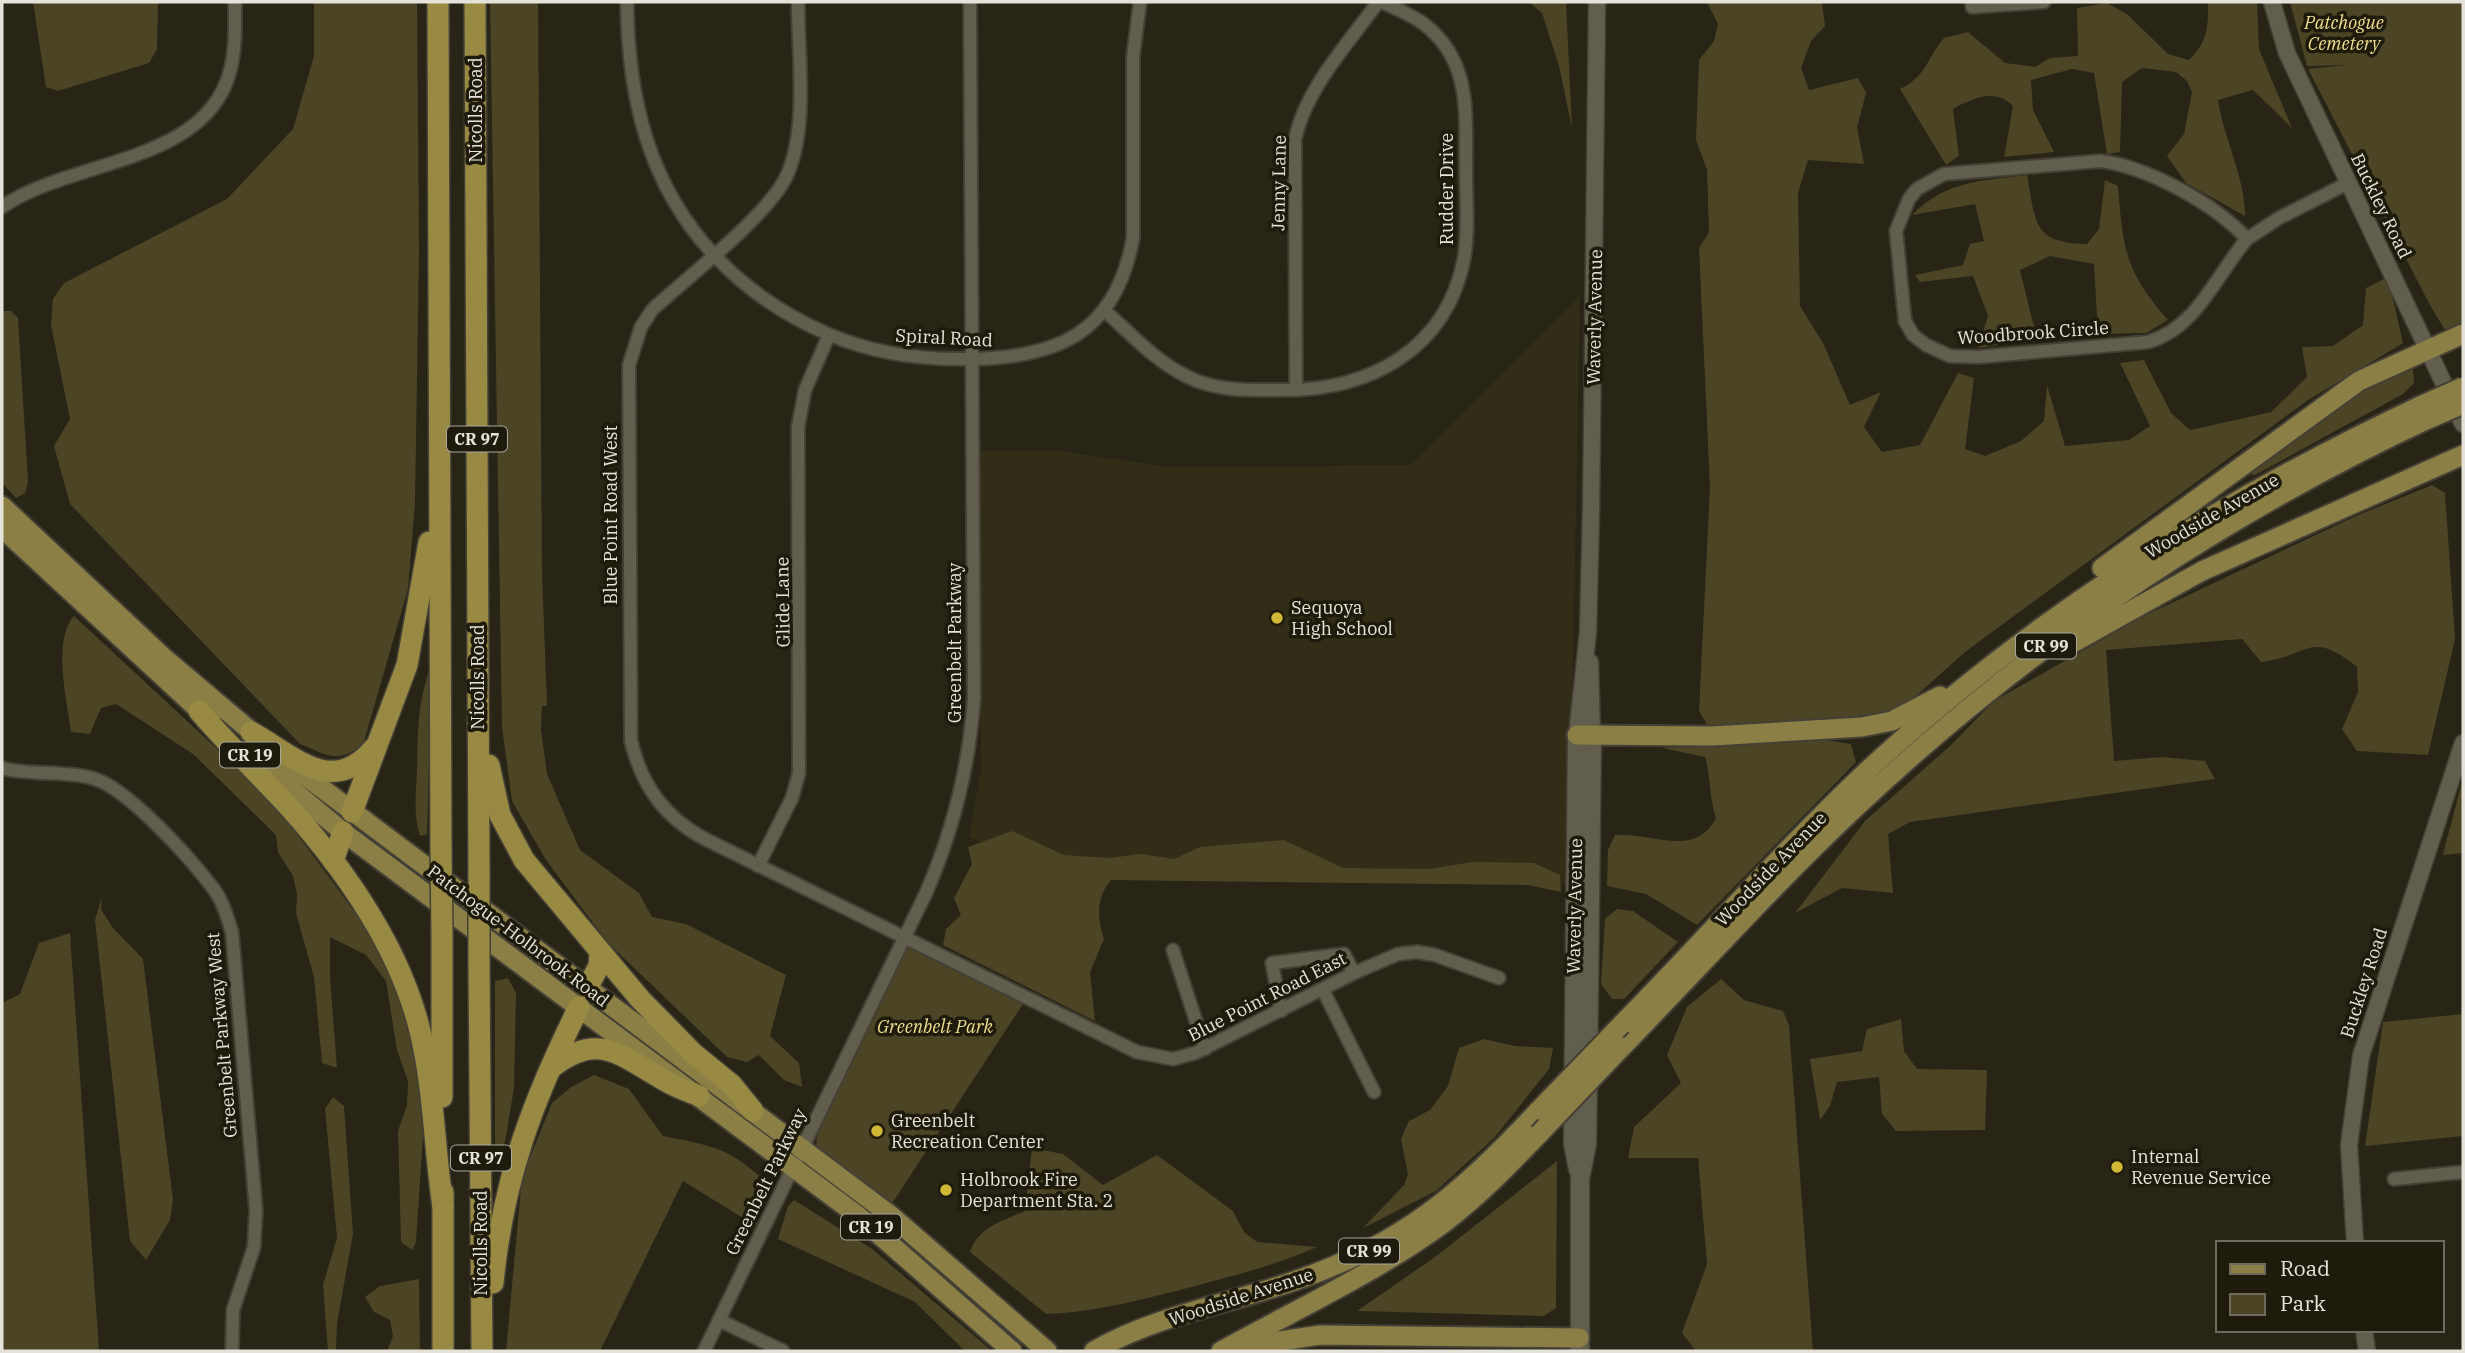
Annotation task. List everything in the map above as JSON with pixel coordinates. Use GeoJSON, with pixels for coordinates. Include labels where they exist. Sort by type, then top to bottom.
{"type":"FeatureCollection","features":[{"type":"Feature","properties":{"kind":"highway","name":"Nicolls Road"},"geometry":{"type":"LineString","coordinates":[[438,2],[443,1351]]}},
{"type":"Feature","properties":{"kind":"highway","name":"Nicolls Road"},"geometry":{"type":"LineString","coordinates":[[475,2],[482,1351]]}},
{"type":"Feature","properties":{"kind":"highway"},"geometry":{"type":"LineString","coordinates":[[333,861],[401,688],[419,613],[430,534],[432,467],[440,418]]}},
{"type":"Feature","properties":{"kind":"highway"},"geometry":{"type":"LineString","coordinates":[[478,636],[490,774],[506,830],[537,877],[600,953],[658,1018],[732,1085],[752,1111]]}},
{"type":"Feature","properties":{"kind":"highway"},"geometry":{"type":"LineString","coordinates":[[199,711],[233,752],[288,806],[333,861],[389,947],[413,1004],[427,1067],[443,1207]]}},
{"type":"Feature","properties":{"kind":"highway"},"geometry":{"type":"LineString","coordinates":[[251,733],[308,766],[334,773],[357,767],[380,741]]}},
{"type":"Feature","properties":{"kind":"highway"},"geometry":{"type":"LineString","coordinates":[[491,1351],[493,1285],[505,1200],[521,1139],[598,966],[600,953]]}},
{"type":"Feature","properties":{"kind":"highway"},"geometry":{"type":"LineString","coordinates":[[551,1068],[577,1053],[610,1050],[628,1056],[664,1081],[699,1096]]}},
{"type":"Feature","properties":{"kind":"main road"},"geometry":{"type":"LineString","coordinates":[[2033,633],[2071,590],[2318,409],[2367,377],[2463,334]]}},
{"type":"Feature","properties":{"kind":"main road","name":"Woodside Avenue"},"geometry":{"type":"LineString","coordinates":[[1715,940],[1854,809],[1986,694],[2078,622],[2214,533],[2423,413],[2463,387]]}},
{"type":"Feature","properties":{"kind":"main road","name":"Woodside Avenue"},"geometry":{"type":"LineString","coordinates":[[1221,1351],[1413,1244],[1476,1197],[1622,1047],[1849,789],[1986,669],[2033,633],[2178,534],[2314,457],[2423,413],[2463,404]]}},
{"type":"Feature","properties":{"kind":"main road"},"geometry":{"type":"LineString","coordinates":[[1986,694],[2170,587],[2463,455]]}},
{"type":"Feature","properties":{"kind":"main road","name":"Patchogue-Holbrook Road"},"geometry":{"type":"LineString","coordinates":[[2,506],[163,657],[348,822]]}},
{"type":"Feature","properties":{"kind":"main road","name":"Patchogue-Holbrook Road"},"geometry":{"type":"LineString","coordinates":[[2,528],[199,711],[583,997],[802,1147],[920,1238],[1047,1351]]}},
{"type":"Feature","properties":{"kind":"main road"},"geometry":{"type":"LineString","coordinates":[[1585,735],[1741,735],[1874,725],[1913,711],[1986,669]]}},
{"type":"Feature","properties":{"kind":"main road","name":"Waverly Avenue"},"geometry":{"type":"LineString","coordinates":[[1579,1345],[1580,1179],[1587,1131],[1585,735]]}},
{"type":"Feature","properties":{"kind":"main road","name":"Woodside Avenue"},"geometry":{"type":"LineString","coordinates":[[1094,1351],[1126,1334],[1328,1270],[1375,1248],[1409,1228],[1460,1190],[1621,1025],[1698,958]]}},
{"type":"Feature","properties":{"kind":"main road","name":"Patchogue-Holbrook Road"},"geometry":{"type":"LineString","coordinates":[[583,997],[699,1096],[866,1223],[1012,1351]]}},
{"type":"Feature","properties":{"kind":"main road"},"geometry":{"type":"LineString","coordinates":[[1243,1351],[1280,1341],[1320,1335],[1579,1345]]}},
{"type":"Feature","properties":{"kind":"street"},"geometry":{"type":"LineString","coordinates":[[2,207],[22,193],[49,182],[167,143],[206,116],[220,97],[230,71],[235,40],[235,2]]}},
{"type":"Feature","properties":{"kind":"street","name":"Spiral Road"},"geometry":{"type":"LineString","coordinates":[[627,2],[627,46],[640,122],[657,168],[674,200],[714,255],[764,300],[829,335],[901,355],[972,359],[1028,356],[1050,350],[1085,328],[1104,310],[1118,287],[1129,259],[1133,238],[1133,57],[1140,2]]}},
{"type":"Feature","properties":{"kind":"street","name":"Blue Point Road West"},"geometry":{"type":"LineString","coordinates":[[798,2],[798,133],[787,176],[765,206],[652,310],[641,327],[629,365],[631,741],[637,767],[649,791],[686,829],[905,935]]}},
{"type":"Feature","properties":{"kind":"street","name":"Greenbelt Parkway"},"geometry":{"type":"LineString","coordinates":[[704,1351],[905,935],[951,830],[965,778],[974,698],[970,2]]}},
{"type":"Feature","properties":{"kind":"street","name":"Rudder Drive"},"geometry":{"type":"LineString","coordinates":[[1104,310],[1158,358],[1202,383],[1233,389],[1296,390],[1353,382],[1375,375],[1398,360],[1427,335],[1444,312],[1464,259],[1467,233],[1465,95],[1461,72],[1438,36],[1423,23],[1380,2]]}},
{"type":"Feature","properties":{"kind":"street","name":"Jenny Lane"},"geometry":{"type":"LineString","coordinates":[[1296,390],[1297,129],[1309,99],[1380,2]]}},
{"type":"Feature","properties":{"kind":"street","name":"Waverly Avenue"},"geometry":{"type":"LineString","coordinates":[[1585,735],[1596,271],[1597,2]]}},
{"type":"Feature","properties":{"kind":"street"},"geometry":{"type":"LineString","coordinates":[[1972,4],[2044,2]]}},
{"type":"Feature","properties":{"kind":"street","name":"Buckley Road"},"geometry":{"type":"LineString","coordinates":[[2272,2],[2287,52],[2430,348],[2463,424]]}},
{"type":"Feature","properties":{"kind":"street","name":"Woodbrook Circle"},"geometry":{"type":"LineString","coordinates":[[2247,239],[2217,210],[2120,163],[2083,162],[1944,174],[1917,189],[1902,212],[1896,231],[1900,301],[1905,321],[1913,335],[1950,356],[1978,357],[2148,342],[2166,337],[2189,320],[2247,239],[2279,218],[2348,183]]}},
{"type":"Feature","properties":{"kind":"street","name":"Glide Lane"},"geometry":{"type":"LineString","coordinates":[[758,866],[792,799],[799,774],[799,427],[804,390],[829,335]]}},
{"type":"Feature","properties":{"kind":"street","name":"Buckley Road"},"geometry":{"type":"LineString","coordinates":[[2355,1241],[2349,1145],[2361,1056],[2463,743]]}},
{"type":"Feature","properties":{"kind":"street","name":"Greenbelt Parkway West"},"geometry":{"type":"LineString","coordinates":[[2,770],[75,775],[94,778],[113,787],[141,809],[213,888],[225,909],[232,932],[256,1210],[254,1247],[233,1310],[232,1351]]}},
{"type":"Feature","properties":{"kind":"street","name":"Blue Point Road East"},"geometry":{"type":"LineString","coordinates":[[905,935],[1137,1052],[1173,1059],[1205,1049],[1391,957],[1417,952],[1499,978]]}},
{"type":"Feature","properties":{"kind":"street"},"geometry":{"type":"LineString","coordinates":[[1172,950],[1205,1049]]}},
{"type":"Feature","properties":{"kind":"street"},"geometry":{"type":"LineString","coordinates":[[1281,1011],[1272,963],[1345,954],[1354,973]]}},
{"type":"Feature","properties":{"kind":"street"},"geometry":{"type":"LineString","coordinates":[[1323,990],[1374,1092]]}},
{"type":"Feature","properties":{"kind":"street"},"geometry":{"type":"LineString","coordinates":[[2393,1179],[2463,1172]]}},
{"type":"Feature","properties":{"kind":"street"},"geometry":{"type":"LineString","coordinates":[[719,1320],[783,1351]]}},
{"type":"Feature","properties":{"kind":"street"},"geometry":{"type":"LineString","coordinates":[[2364,1332],[2367,1351]]}},
{"type":"Feature","properties":{"kind":"shaded area","name":"Sequoya High School"},"geometry":{"type":"Polygon","coordinates":[[[1580,295],[1569,883],[1095,878],[969,838],[981,769],[977,451],[1062,451],[1169,467],[1410,465],[1580,295]]]}},
{"type":"Feature","properties":{"kind":"green space"},"geometry":{"type":"Polygon","coordinates":[[[33,2],[158,2],[157,49],[149,63],[58,91],[46,87],[33,2]]]}},
{"type":"Feature","properties":{"kind":"green space"},"geometry":{"type":"Polygon","coordinates":[[[314,2],[417,2],[419,250],[415,503],[408,589],[363,745],[339,756],[325,754],[300,744],[70,504],[54,446],[70,419],[51,325],[53,299],[64,283],[227,199],[293,129],[314,56],[314,2]]]}},
{"type":"Feature","properties":{"kind":"green space"},"geometry":{"type":"Polygon","coordinates":[[[490,2],[538,2],[542,570],[547,706],[542,706],[541,729],[547,774],[580,850],[639,893],[652,917],[686,924],[786,975],[770,1036],[799,1063],[802,1087],[784,1080],[759,1055],[747,1062],[727,1057],[608,943],[546,860],[512,801],[502,727],[490,2]]]}},
{"type":"Feature","properties":{"kind":"green space"},"geometry":{"type":"Polygon","coordinates":[[[1529,2],[1566,2],[1572,128],[1559,66],[1542,13],[1529,2]]]}},
{"type":"Feature","properties":{"kind":"green space"},"geometry":{"type":"Polygon","coordinates":[[[1707,2],[1822,2],[1825,26],[1811,41],[1801,68],[1809,90],[1858,78],[1866,93],[1857,127],[1864,164],[1808,160],[1798,193],[1800,306],[1823,343],[1850,405],[1881,392],[1864,427],[1882,452],[1920,445],[1958,373],[1974,378],[1965,449],[1985,456],[2021,441],[2044,421],[2047,385],[2065,446],[2129,440],[2150,426],[2120,363],[2144,360],[2171,413],[2190,430],[2271,412],[2307,377],[2302,347],[2333,346],[2363,325],[2366,288],[2388,277],[2403,343],[2308,400],[1965,652],[1908,703],[1888,713],[1857,719],[1708,726],[1699,711],[1710,487],[1699,248],[1709,232],[1707,170],[1696,140],[1699,60],[1714,41],[1718,24],[1707,2]]]}},
{"type":"Feature","properties":{"kind":"green space"},"geometry":{"type":"Polygon","coordinates":[[[2208,2],[2257,2],[2259,49],[2292,128],[2253,90],[2218,100],[2242,187],[2245,216],[2186,183],[2167,156],[2184,134],[2192,92],[2187,81],[2176,72],[2142,68],[2122,82],[2120,152],[2107,154],[2094,73],[2072,69],[2031,80],[2033,110],[2054,152],[2004,157],[2013,106],[1999,97],[1991,96],[1968,101],[1953,109],[1959,156],[1946,165],[1900,89],[1921,73],[1944,38],[1968,32],[2005,63],[2035,67],[2050,58],[2078,56],[2077,8],[2107,3],[2127,14],[2168,54],[2189,60],[2206,34],[2208,2]]]}},
{"type":"Feature","properties":{"kind":"green space","name":"Patchogue Cemetery"},"geometry":{"type":"Polygon","coordinates":[[[2290,2],[2463,2],[2463,325],[2445,330],[2431,307],[2308,69],[2347,65],[2307,66],[2290,2]]]}},
{"type":"Feature","properties":{"kind":"green space"},"geometry":{"type":"Polygon","coordinates":[[[2027,175],[2039,226],[2046,234],[2069,243],[2087,244],[2099,229],[2105,180],[2118,186],[2122,227],[2129,258],[2143,287],[2168,320],[2146,333],[2098,334],[2094,264],[2050,256],[2020,270],[2037,339],[1978,348],[1988,316],[1973,276],[1920,282],[1915,275],[1963,265],[1970,244],[1984,241],[1975,204],[1912,215],[1938,195],[1965,184],[2027,175]]]}},
{"type":"Feature","properties":{"kind":"green space"},"geometry":{"type":"Polygon","coordinates":[[[2,311],[11,311],[18,318],[28,482],[25,493],[16,498],[2,483],[2,311]]]}},
{"type":"Feature","properties":{"kind":"green space"},"geometry":{"type":"Polygon","coordinates":[[[2413,369],[2414,383],[2403,394],[2255,475],[2246,473],[2358,391],[2413,369]]]}},
{"type":"Feature","properties":{"kind":"green space"},"geometry":{"type":"Polygon","coordinates":[[[2432,485],[2445,493],[2455,639],[2428,755],[2357,751],[2342,729],[2358,692],[2357,667],[2329,649],[2310,648],[2261,662],[2242,639],[2106,650],[2114,761],[2162,757],[2205,761],[2215,779],[1910,822],[1888,834],[1893,893],[1842,888],[1795,913],[1865,821],[1950,746],[1994,701],[2144,616],[2356,516],[2432,485]]]}},
{"type":"Feature","properties":{"kind":"green space"},"geometry":{"type":"Polygon","coordinates":[[[74,616],[271,799],[377,942],[407,1018],[421,1081],[423,1136],[416,1242],[412,1250],[401,1242],[398,1131],[407,1105],[408,1081],[397,1050],[386,981],[366,955],[330,937],[330,977],[337,1068],[322,1063],[314,977],[296,913],[297,895],[293,876],[278,852],[276,835],[193,754],[116,704],[101,708],[90,734],[71,732],[62,655],[67,627],[74,616]]]}},
{"type":"Feature","properties":{"kind":"green space"},"geometry":{"type":"Polygon","coordinates":[[[432,662],[427,834],[420,836],[416,820],[418,728],[423,691],[432,662]]]}},
{"type":"Feature","properties":{"kind":"green space"},"geometry":{"type":"Polygon","coordinates":[[[1821,739],[1851,744],[1856,762],[1697,925],[1646,894],[1607,886],[1608,850],[1615,835],[1684,841],[1696,838],[1707,830],[1716,818],[1705,757],[1662,748],[1821,739]]]}},
{"type":"Feature","properties":{"kind":"green space"},"geometry":{"type":"Polygon","coordinates":[[[2463,778],[2463,853],[2443,855],[2443,854],[2463,778]]]}},
{"type":"Feature","properties":{"kind":"green space"},"geometry":{"type":"Polygon","coordinates":[[[1012,831],[1064,855],[1108,858],[1142,854],[1174,859],[1200,847],[1284,840],[1343,868],[1430,869],[1472,862],[1534,863],[1560,875],[1561,892],[1528,885],[1111,880],[1099,908],[1104,939],[1090,972],[1095,1021],[943,945],[946,929],[961,915],[954,898],[972,864],[968,847],[1012,831]]]}},
{"type":"Feature","properties":{"kind":"green space"},"geometry":{"type":"Polygon","coordinates":[[[102,896],[101,909],[113,928],[143,959],[173,1200],[170,1220],[146,1260],[130,1241],[95,920],[102,896]]]}},
{"type":"Feature","properties":{"kind":"green space"},"geometry":{"type":"Polygon","coordinates":[[[1617,909],[1633,911],[1678,942],[1624,999],[1612,999],[1601,984],[1605,919],[1617,909]]]}},
{"type":"Feature","properties":{"kind":"green space"},"geometry":{"type":"Polygon","coordinates":[[[70,933],[99,1351],[2,1351],[2,1003],[20,994],[39,943],[70,933]]]}},
{"type":"Feature","properties":{"kind":"green space","name":"Greenbelt Park"},"geometry":{"type":"Polygon","coordinates":[[[909,944],[1023,1004],[889,1208],[816,1146],[818,1128],[909,944]]]}},
{"type":"Feature","properties":{"kind":"green space"},"geometry":{"type":"Polygon","coordinates":[[[508,978],[516,993],[514,1088],[505,1142],[495,1157],[495,981],[508,978]]]}},
{"type":"Feature","properties":{"kind":"green space"},"geometry":{"type":"Polygon","coordinates":[[[1721,979],[1744,1000],[1783,1011],[1789,1025],[1813,1351],[1696,1351],[1682,1333],[1707,1264],[1698,1158],[1628,1158],[1634,1127],[1681,1083],[1667,1055],[1687,1007],[1721,979]]]}},
{"type":"Feature","properties":{"kind":"green space"},"geometry":{"type":"Polygon","coordinates":[[[2463,1014],[2463,1136],[2365,1146],[2383,1022],[2463,1014]]]}},
{"type":"Feature","properties":{"kind":"green space"},"geometry":{"type":"Polygon","coordinates":[[[1901,1019],[1904,1051],[1917,1069],[1987,1070],[1985,1130],[1896,1131],[1882,1114],[1879,1077],[1837,1082],[1830,1106],[1820,1120],[1810,1059],[1862,1051],[1867,1029],[1901,1019]]]}},
{"type":"Feature","properties":{"kind":"green space"},"geometry":{"type":"Polygon","coordinates":[[[1484,1039],[1515,1046],[1553,1048],[1549,1069],[1495,1137],[1436,1191],[1363,1228],[1404,1185],[1408,1174],[1401,1139],[1409,1121],[1430,1110],[1448,1086],[1459,1048],[1484,1039]]]}},
{"type":"Feature","properties":{"kind":"green space"},"geometry":{"type":"Polygon","coordinates":[[[594,1075],[629,1089],[663,1136],[721,1150],[744,1163],[769,1185],[756,1226],[683,1181],[600,1351],[506,1351],[522,1177],[552,1103],[571,1087],[594,1075]]]}},
{"type":"Feature","properties":{"kind":"green space"},"geometry":{"type":"Polygon","coordinates":[[[333,1097],[344,1106],[353,1234],[337,1323],[336,1351],[328,1351],[323,1285],[337,1238],[325,1109],[333,1097]]]}},
{"type":"Feature","properties":{"kind":"green space"},"geometry":{"type":"Polygon","coordinates":[[[1032,1148],[1063,1154],[1103,1185],[1157,1155],[1233,1211],[1244,1232],[1257,1242],[1317,1247],[1259,1268],[1161,1295],[1104,1307],[1046,1314],[970,1252],[985,1231],[1025,1211],[1032,1148]]]}},
{"type":"Feature","properties":{"kind":"green space"},"geometry":{"type":"Polygon","coordinates":[[[1557,1161],[1556,1308],[1544,1316],[1357,1311],[1435,1257],[1557,1161]]]}},
{"type":"Feature","properties":{"kind":"green space"},"geometry":{"type":"Polygon","coordinates":[[[794,1200],[872,1249],[992,1351],[965,1351],[915,1302],[778,1239],[788,1206],[794,1200]]]}},
{"type":"Feature","properties":{"kind":"green space"},"geometry":{"type":"Polygon","coordinates":[[[419,1279],[420,1351],[387,1351],[393,1336],[390,1320],[374,1312],[365,1297],[380,1286],[419,1279]]]}},
{"type":"Feature","properties":{"kind":"place","name":"Sequoya High School"},"geometry":{"type":"Point","coordinates":[1277,618]}},
{"type":"Feature","properties":{"kind":"place","name":"Greenbelt Recreation Center"},"geometry":{"type":"Point","coordinates":[877,1131]}},
{"type":"Feature","properties":{"kind":"place","name":"Internal Revenue Service"},"geometry":{"type":"Point","coordinates":[2117,1167]}},
{"type":"Feature","properties":{"kind":"place","name":"Holbrook Fire Department Sta. 2"},"geometry":{"type":"Point","coordinates":[946,1190]}}]}
